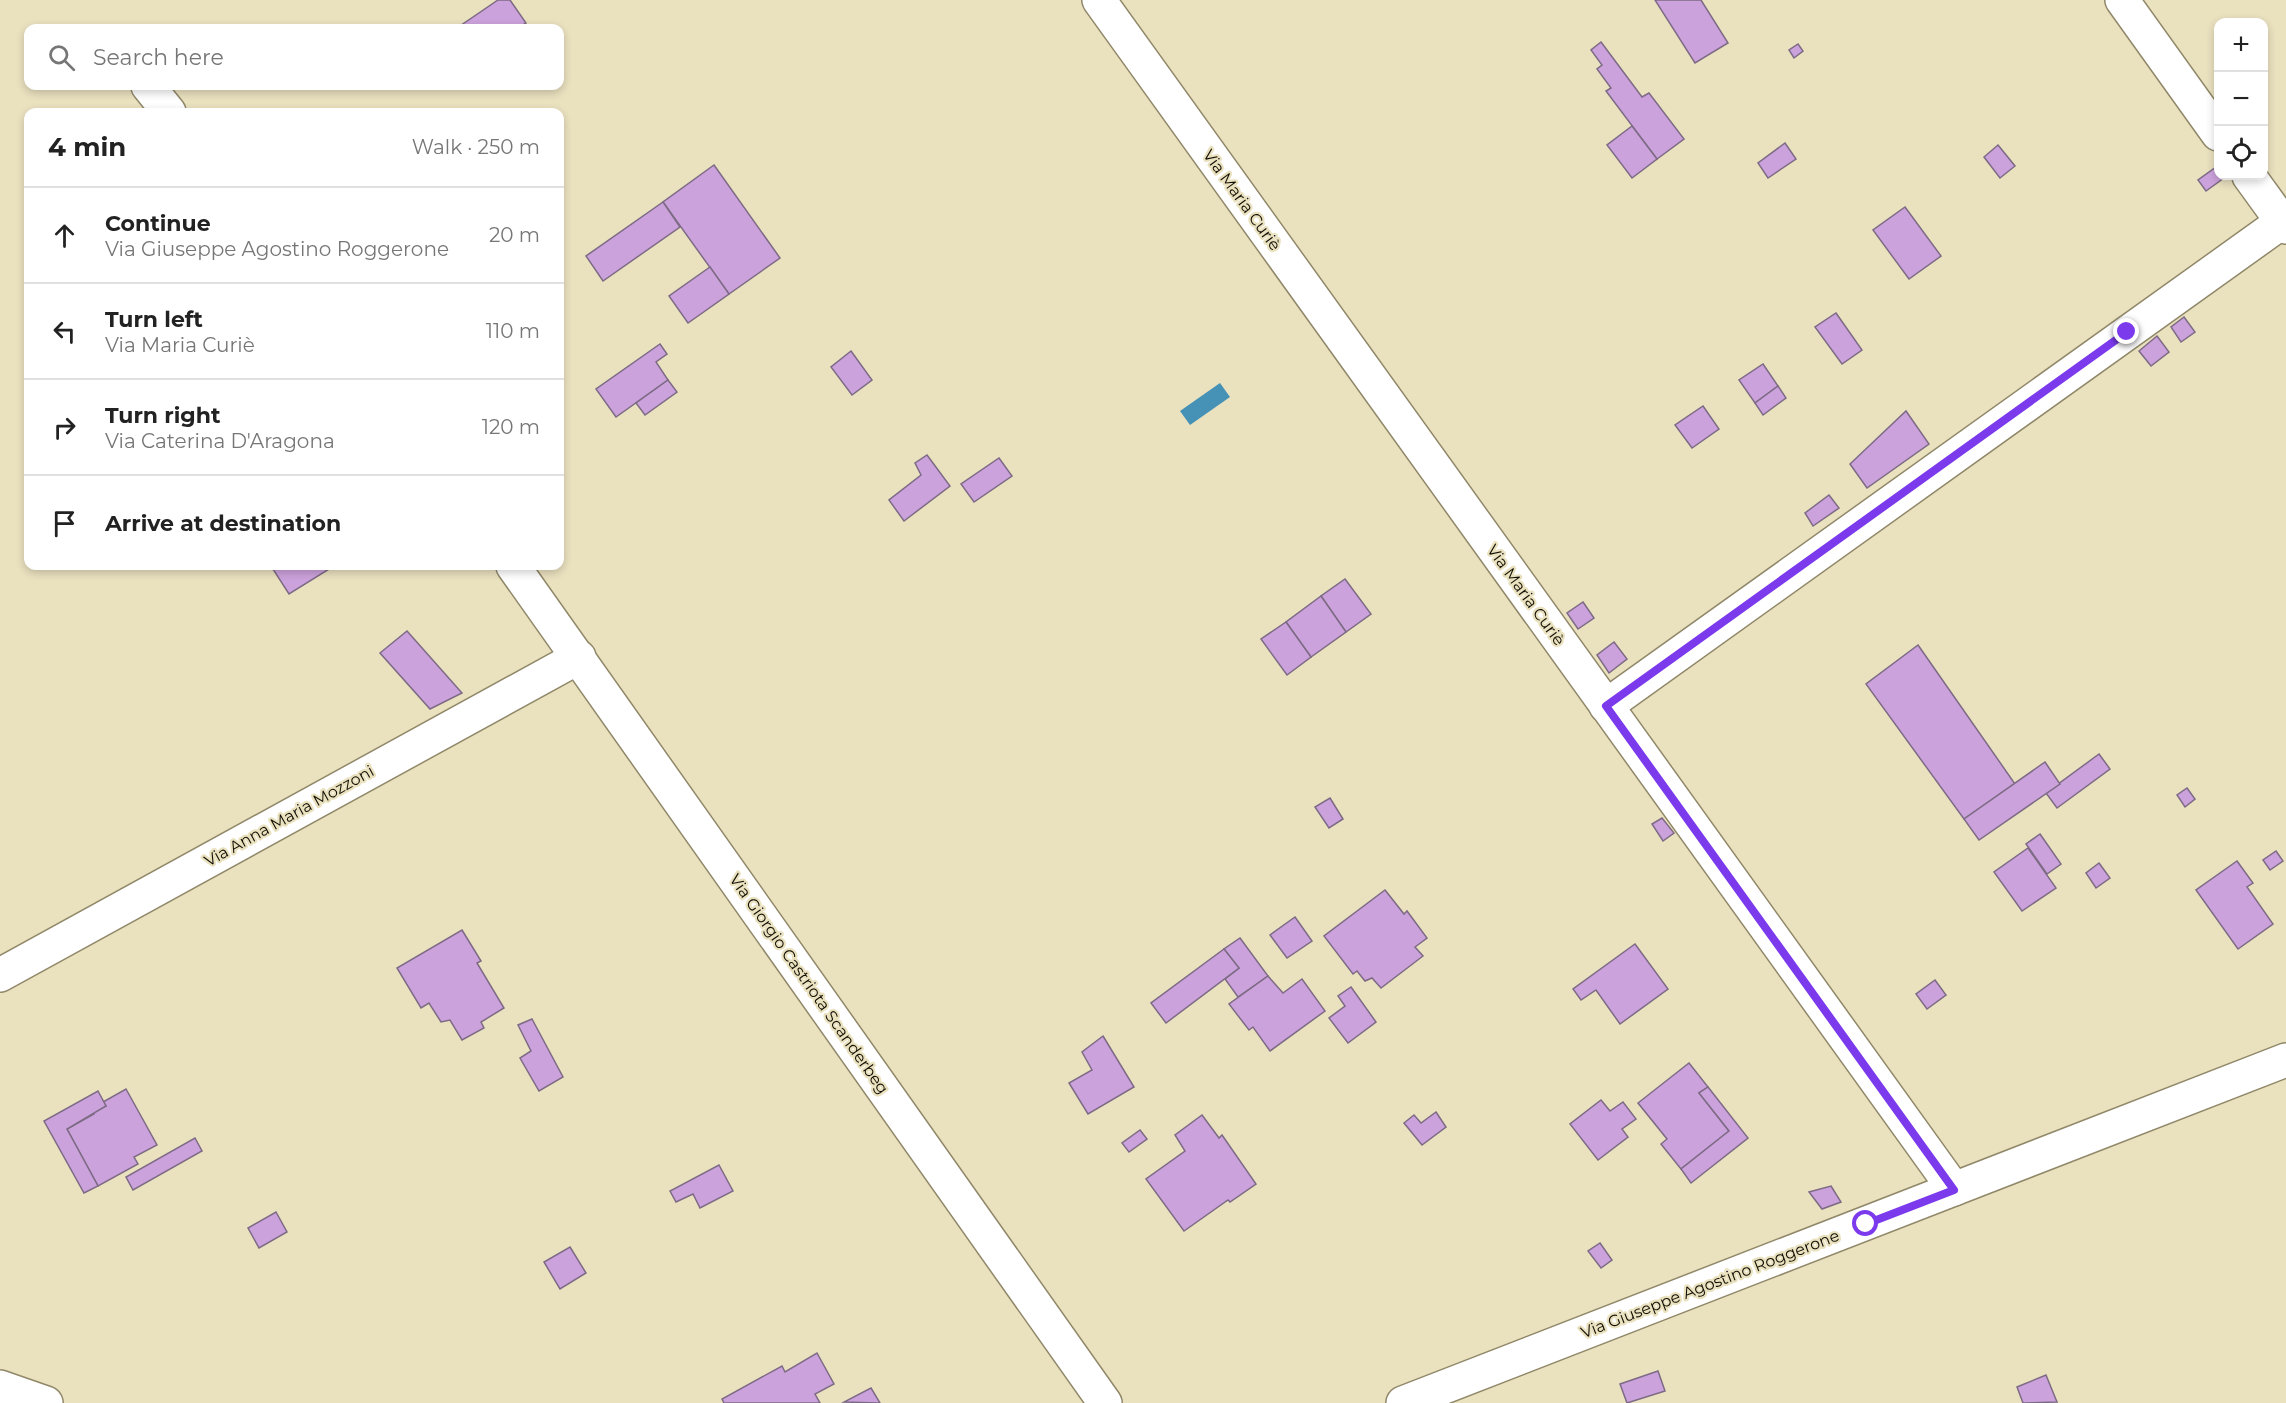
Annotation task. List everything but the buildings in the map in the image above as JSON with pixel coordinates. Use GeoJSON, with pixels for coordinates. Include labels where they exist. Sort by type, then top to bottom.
{"type":"FeatureCollection","features":[{"type":"Feature","properties":{"kind":"street","name":"Via Maria Curiè"},"geometry":{"type":"LineString","coordinates":[[1098,0],[1954,1190]]}},
{"type":"Feature","properties":{"kind":"street"},"geometry":{"type":"LineString","coordinates":[[2122,0],[2214,128]]}},
{"type":"Feature","properties":{"kind":"street"},"geometry":{"type":"LineString","coordinates":[[151,90],[166,108]]}},
{"type":"Feature","properties":{"kind":"street"},"geometry":{"type":"LineString","coordinates":[[1606,706],[2284,224],[2251,180]]}},
{"type":"Feature","properties":{"kind":"street","name":"Via Giorgio Castriota Scanderbeg"},"geometry":{"type":"LineString","coordinates":[[516,570],[1105,1403]]}},
{"type":"Feature","properties":{"kind":"street","name":"Via Anna Maria Mozzoni"},"geometry":{"type":"LineString","coordinates":[[0,975],[579,657]]}},
{"type":"Feature","properties":{"kind":"street","name":"Via Giuseppe Agostino Roggerone"},"geometry":{"type":"LineString","coordinates":[[1403,1403],[2286,1060]]}},
{"type":"Feature","properties":{"kind":"street"},"geometry":{"type":"LineString","coordinates":[[0,1387],[46,1403]]}},
{"type":"Feature","properties":{"kind":"water"},"geometry":{"type":"Polygon","coordinates":[[[1220,383],[1230,397],[1190,425],[1180,411],[1220,383]]]}},
{"type":"Feature","properties":{"kind":"route"},"geometry":{"type":"LineString","coordinates":[[1866,1224],[1954,1190],[1606,706],[2127,332]]}}]}
